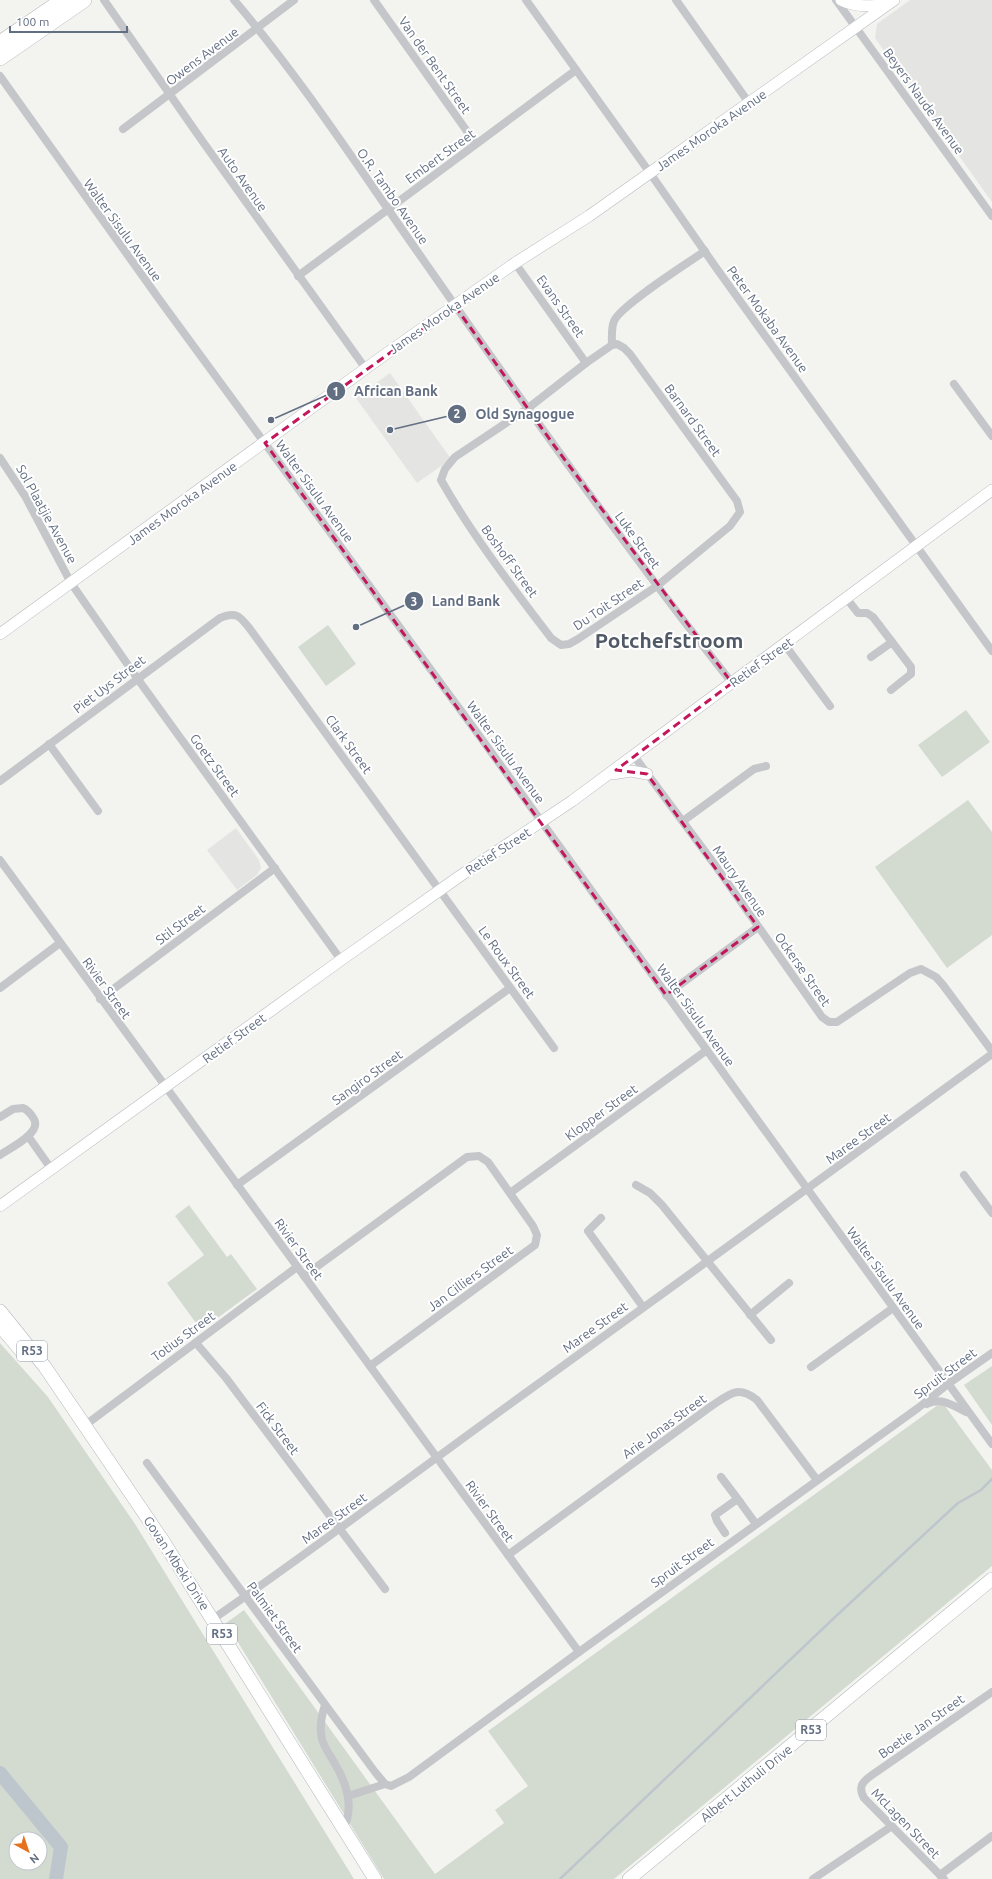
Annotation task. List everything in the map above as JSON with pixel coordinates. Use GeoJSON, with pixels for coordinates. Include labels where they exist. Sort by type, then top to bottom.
{"type":"FeatureCollection","features":[{"type":"Feature","properties":{"kind":"highway"},"geometry":{"type":"LineString","coordinates":[[0,43],[63,0]]}},
{"type":"Feature","properties":{"kind":"highway"},"geometry":{"type":"LineString","coordinates":[[0,58],[84,0]]}},
{"type":"Feature","properties":{"kind":"main road","name":"Govan Mbeki Drive"},"geometry":{"type":"LineString","coordinates":[[0,1311],[44,1367],[61,1394],[164,1541],[375,1879]]}},
{"type":"Feature","properties":{"kind":"main road","name":"Govan Mbeki Drive"},"geometry":{"type":"LineString","coordinates":[[0,1326],[38,1371],[61,1394]]}},
{"type":"Feature","properties":{"kind":"main road","name":"Albert Luthuli Drive"},"geometry":{"type":"LineString","coordinates":[[629,1879],[991,1582]]}},
{"type":"Feature","properties":{"kind":"street","name":"Auto Avenue"},"geometry":{"type":"LineString","coordinates":[[104,0],[298,276],[366,369]]}},
{"type":"Feature","properties":{"kind":"street","name":"O.R. Tambo Avenue"},"geometry":{"type":"LineString","coordinates":[[234,0],[258,28],[334,132],[527,409]]}},
{"type":"Feature","properties":{"kind":"street","name":"Owens Avenue"},"geometry":{"type":"LineString","coordinates":[[123,129],[294,0]]}},
{"type":"Feature","properties":{"kind":"street","name":"Van der Bent Street"},"geometry":{"type":"LineString","coordinates":[[374,0],[476,144]]}},
{"type":"Feature","properties":{"kind":"street","name":"Peter Mokaba Avenue"},"geometry":{"type":"LineString","coordinates":[[526,0],[992,651]]}},
{"type":"Feature","properties":{"kind":"street"},"geometry":{"type":"LineString","coordinates":[[676,0],[749,103]]}},
{"type":"Feature","properties":{"kind":"street","name":"Beyers Naude Avenue"},"geometry":{"type":"LineString","coordinates":[[836,0],[992,216]]}},
{"type":"Feature","properties":{"kind":"street"},"geometry":{"type":"LineString","coordinates":[[841,0],[855,5],[872,7],[892,1]]}},
{"type":"Feature","properties":{"kind":"street","name":"James Moroka Avenue"},"geometry":{"type":"LineString","coordinates":[[0,634],[515,263],[589,216],[892,1]]}},
{"type":"Feature","properties":{"kind":"street","name":"Embert Street"},"geometry":{"type":"LineString","coordinates":[[298,276],[576,70]]}},
{"type":"Feature","properties":{"kind":"street","name":"Walter Sisulu Avenue"},"geometry":{"type":"LineString","coordinates":[[0,76],[159,300],[542,822],[992,1444]]}},
{"type":"Feature","properties":{"kind":"street"},"geometry":{"type":"LineString","coordinates":[[527,409],[586,363],[612,345],[613,326],[615,320],[620,314],[647,292],[705,251]]}},
{"type":"Feature","properties":{"kind":"street","name":"Evans Street"},"geometry":{"type":"LineString","coordinates":[[515,263],[586,363]]}},
{"type":"Feature","properties":{"kind":"street","name":"Barnard Street"},"geometry":{"type":"LineString","coordinates":[[612,345],[620,345],[630,354],[737,501]]}},
{"type":"Feature","properties":{"kind":"street"},"geometry":{"type":"LineString","coordinates":[[954,384],[992,436]]}},
{"type":"Feature","properties":{"kind":"street","name":"Boshoff Street"},"geometry":{"type":"LineString","coordinates":[[527,409],[455,457],[445,469],[441,480],[458,509],[551,638],[561,645],[570,644]]}},
{"type":"Feature","properties":{"kind":"street","name":"Luke Street"},"geometry":{"type":"LineString","coordinates":[[527,409],[657,586],[732,683]]}},
{"type":"Feature","properties":{"kind":"street","name":"Sol Plaatjie Avenue"},"geometry":{"type":"LineString","coordinates":[[0,458],[25,496],[71,583]]}},
{"type":"Feature","properties":{"kind":"street","name":"Retief Street"},"geometry":{"type":"LineString","coordinates":[[0,1206],[166,1088],[341,960],[440,890],[542,822],[610,774],[992,490]]}},
{"type":"Feature","properties":{"kind":"street","name":"Du Toit Street"},"geometry":{"type":"LineString","coordinates":[[570,644],[657,586],[730,526],[739,515],[740,508],[737,501]]}},
{"type":"Feature","properties":{"kind":"street","name":"Goetz Street"},"geometry":{"type":"LineString","coordinates":[[71,583],[137,678],[341,960]]}},
{"type":"Feature","properties":{"kind":"street"},"geometry":{"type":"LineString","coordinates":[[847,599],[858,613],[871,615],[912,667],[912,671],[891,690]]}},
{"type":"Feature","properties":{"kind":"street","name":"Piet Uys Street"},"geometry":{"type":"LineString","coordinates":[[0,781],[137,678],[220,618],[230,614],[236,615]]}},
{"type":"Feature","properties":{"kind":"street","name":"Clark Street"},"geometry":{"type":"LineString","coordinates":[[236,615],[243,620],[250,629],[440,890]]}},
{"type":"Feature","properties":{"kind":"street"},"geometry":{"type":"LineString","coordinates":[[871,657],[892,642]]}},
{"type":"Feature","properties":{"kind":"street"},"geometry":{"type":"LineString","coordinates":[[785,645],[830,706]]}},
{"type":"Feature","properties":{"kind":"street"},"geometry":{"type":"LineString","coordinates":[[49,744],[98,811]]}},
{"type":"Feature","properties":{"kind":"street","name":"Maury Avenue"},"geometry":{"type":"LineString","coordinates":[[634,756],[646,774],[683,821],[758,927],[666,995]]}},
{"type":"Feature","properties":{"kind":"street"},"geometry":{"type":"LineString","coordinates":[[683,821],[754,769],[766,766]]}},
{"type":"Feature","properties":{"kind":"street"},"geometry":{"type":"LineString","coordinates":[[610,774],[631,771],[646,774]]}},
{"type":"Feature","properties":{"kind":"street","name":"Rivier Street"},"geometry":{"type":"LineString","coordinates":[[0,860],[579,1652]]}},
{"type":"Feature","properties":{"kind":"street","name":"Stil Street"},"geometry":{"type":"LineString","coordinates":[[100,998],[275,868]]}},
{"type":"Feature","properties":{"kind":"street","name":"Le Roux Street"},"geometry":{"type":"LineString","coordinates":[[440,890],[554,1048]]}},
{"type":"Feature","properties":{"kind":"street","name":"Ockerse Street"},"geometry":{"type":"LineString","coordinates":[[758,927],[822,1017],[829,1022],[837,1022],[843,1019],[910,973],[920,970],[936,977],[943,985],[992,1053]]}},
{"type":"Feature","properties":{"kind":"street"},"geometry":{"type":"LineString","coordinates":[[0,988],[60,943]]}},
{"type":"Feature","properties":{"kind":"street","name":"Sangiro Street"},"geometry":{"type":"LineString","coordinates":[[238,1185],[510,988]]}},
{"type":"Feature","properties":{"kind":"street","name":"Klopper Street"},"geometry":{"type":"LineString","coordinates":[[510,1193],[707,1050]]}},
{"type":"Feature","properties":{"kind":"street","name":"Maree Street"},"geometry":{"type":"LineString","coordinates":[[212,1619],[340,1530],[436,1457],[707,1260],[808,1189],[992,1053]]}},
{"type":"Feature","properties":{"kind":"street"},"geometry":{"type":"LineString","coordinates":[[0,1117],[13,1109],[18,1108],[27,1110],[33,1116],[36,1126],[34,1131],[28,1136],[0,1155]]}},
{"type":"Feature","properties":{"kind":"street"},"geometry":{"type":"LineString","coordinates":[[28,1136],[52,1170]]}},
{"type":"Feature","properties":{"kind":"street"},"geometry":{"type":"LineString","coordinates":[[304,1276],[467,1157],[480,1156],[488,1162],[510,1193]]}},
{"type":"Feature","properties":{"kind":"street"},"geometry":{"type":"LineString","coordinates":[[964,1175],[992,1213]]}},
{"type":"Feature","properties":{"kind":"street"},"geometry":{"type":"LineString","coordinates":[[636,1186],[650,1193],[662,1205],[771,1340]]}},
{"type":"Feature","properties":{"kind":"street","name":"Jan Cilliers Street"},"geometry":{"type":"LineString","coordinates":[[370,1366],[535,1245],[537,1240],[535,1230],[510,1193]]}},
{"type":"Feature","properties":{"kind":"street"},"geometry":{"type":"LineString","coordinates":[[601,1218],[588,1231],[643,1307]]}},
{"type":"Feature","properties":{"kind":"street","name":"Totius Street"},"geometry":{"type":"LineString","coordinates":[[84,1426],[297,1267]]}},
{"type":"Feature","properties":{"kind":"street"},"geometry":{"type":"LineString","coordinates":[[750,1315],[789,1283]]}},
{"type":"Feature","properties":{"kind":"street"},"geometry":{"type":"LineString","coordinates":[[811,1367],[893,1308]]}},
{"type":"Feature","properties":{"kind":"street","name":"Fick Street"},"geometry":{"type":"LineString","coordinates":[[196,1343],[226,1378],[385,1589]]}},
{"type":"Feature","properties":{"kind":"street","name":"Spruit Street"},"geometry":{"type":"LineString","coordinates":[[348,1796],[385,1784],[390,1786],[403,1781],[992,1353]]}},
{"type":"Feature","properties":{"kind":"street","name":"Arie Jonas Street"},"geometry":{"type":"LineString","coordinates":[[508,1555],[710,1406],[734,1392],[741,1391],[748,1393],[757,1400],[816,1480]]}},
{"type":"Feature","properties":{"kind":"street"},"geometry":{"type":"LineString","coordinates":[[918,1408],[933,1402],[943,1401],[970,1414]]}},
{"type":"Feature","properties":{"kind":"street","name":"Palmiet Street"},"geometry":{"type":"LineString","coordinates":[[147,1463],[385,1784]]}},
{"type":"Feature","properties":{"kind":"street"},"geometry":{"type":"LineString","coordinates":[[721,1477],[756,1524]]}},
{"type":"Feature","properties":{"kind":"street"},"geometry":{"type":"LineString","coordinates":[[725,1533],[715,1515],[736,1500],[740,1502]]}},
{"type":"Feature","properties":{"kind":"street","name":"Boetie Jan Street"},"geometry":{"type":"LineString","coordinates":[[864,1780],[992,1692]]}},
{"type":"Feature","properties":{"kind":"street"},"geometry":{"type":"LineString","coordinates":[[325,1705],[320,1719],[322,1741],[342,1776],[348,1796],[349,1820],[344,1828]]}},
{"type":"Feature","properties":{"kind":"street","name":"McLagen Street"},"geometry":{"type":"LineString","coordinates":[[864,1780],[860,1791],[864,1798],[942,1877]]}},
{"type":"Feature","properties":{"kind":"street"},"geometry":{"type":"LineString","coordinates":[[813,1879],[892,1826]]}},
{"type":"Feature","properties":{"kind":"street"},"geometry":{"type":"LineString","coordinates":[[942,1877],[992,1836]]}},
{"type":"Feature","properties":{"kind":"highlighted area"},"geometry":{"type":"Polygon","coordinates":[[[455,306],[553,444],[732,683],[616,770],[647,774],[758,927],[666,995],[265,443],[455,306]]]}},
{"type":"Feature","properties":{"kind":"shaded area"},"geometry":{"type":"Polygon","coordinates":[[[910,0],[992,0],[992,202],[875,38],[877,24],[910,0]]]}},
{"type":"Feature","properties":{"kind":"shaded area"},"geometry":{"type":"Polygon","coordinates":[[[390,373],[451,459],[417,483],[356,398],[390,373]]]}},
{"type":"Feature","properties":{"kind":"shaded area"},"geometry":{"type":"Polygon","coordinates":[[[328,625],[356,664],[326,686],[298,647],[328,625]]]}},
{"type":"Feature","properties":{"kind":"shaded area"},"geometry":{"type":"Polygon","coordinates":[[[966,710],[990,742],[942,777],[918,745],[966,710]]]}},
{"type":"Feature","properties":{"kind":"shaded area"},"geometry":{"type":"Polygon","coordinates":[[[968,800],[992,832],[992,935],[947,968],[875,867],[968,800]]]}},
{"type":"Feature","properties":{"kind":"shaded area"},"geometry":{"type":"Polygon","coordinates":[[[236,828],[259,860],[261,868],[257,875],[237,890],[207,850],[236,828]]]}},
{"type":"Feature","properties":{"kind":"shaded area"},"geometry":{"type":"Polygon","coordinates":[[[189,1205],[227,1257],[231,1254],[257,1289],[201,1330],[167,1283],[204,1255],[175,1216],[189,1205]]]}},
{"type":"Feature","properties":{"kind":"shaded area"},"geometry":{"type":"Polygon","coordinates":[[[0,1343],[48,1397],[135,1524],[354,1879],[0,1879],[0,1343]]]}},
{"type":"Feature","properties":{"kind":"shaded area"},"geometry":{"type":"Polygon","coordinates":[[[992,1366],[992,1425],[964,1385],[992,1366]]]}},
{"type":"Feature","properties":{"kind":"shaded area"},"geometry":{"type":"Polygon","coordinates":[[[942,1402],[992,1470],[992,1566],[614,1879],[384,1879],[226,1623],[244,1610],[435,1874],[504,1823],[495,1810],[528,1786],[488,1731],[942,1402]]]}},
{"type":"Feature","properties":{"kind":"waterway"},"geometry":{"type":"LineString","coordinates":[[560,1879],[834,1618],[958,1503],[981,1490],[992,1479]]}},
{"type":"Feature","properties":{"kind":"waterway"},"geometry":{"type":"LineString","coordinates":[[0,1773],[61,1847],[56,1879]]}},
{"type":"Feature","properties":{"kind":"place","name":"African Bank"},"geometry":{"type":"Point","coordinates":[271,420]}},
{"type":"Feature","properties":{"kind":"place","name":"Old Synagogue"},"geometry":{"type":"Point","coordinates":[390,430]}},
{"type":"Feature","properties":{"kind":"place","name":"Land Bank"},"geometry":{"type":"Point","coordinates":[356,627]}},
{"type":"Feature","properties":{"kind":"district","name":"Potchefstroom"},"geometry":{"type":"Point","coordinates":[669,641]}}]}
